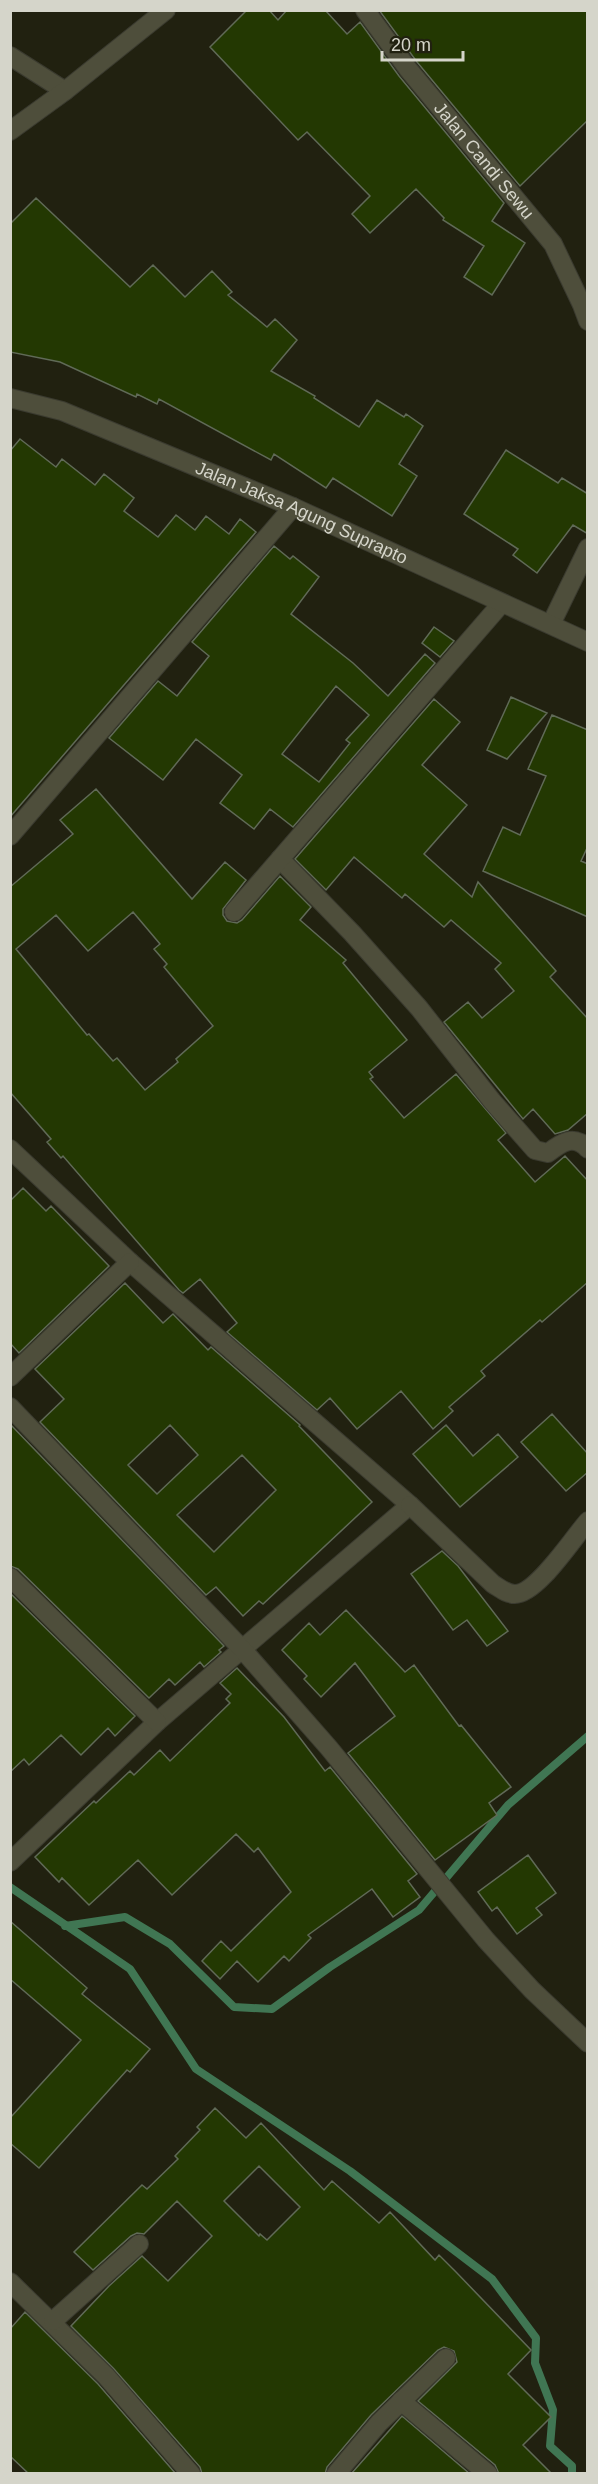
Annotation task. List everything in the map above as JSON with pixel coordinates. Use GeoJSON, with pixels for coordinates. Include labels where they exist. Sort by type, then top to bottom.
{"type":"FeatureCollection","features":[{"type":"Feature","properties":{"kind":"street"},"geometry":{"type":"LineString","coordinates":[[10,131],[65,92],[166,10]]}},
{"type":"Feature","properties":{"kind":"street","name":"Jalan Candi Sewu"},"geometry":{"type":"LineString","coordinates":[[364,10],[408,69],[553,244],[588,321]]}},
{"type":"Feature","properties":{"kind":"street"},"geometry":{"type":"LineString","coordinates":[[10,56],[65,92]]}},
{"type":"Feature","properties":{"kind":"street","name":"Jalan Jaksa Agung Suprapto"},"geometry":{"type":"LineString","coordinates":[[10,398],[62,411],[292,507],[588,642]]}},
{"type":"Feature","properties":{"kind":"street"},"geometry":{"type":"LineString","coordinates":[[10,836],[292,507]]}},
{"type":"Feature","properties":{"kind":"street"},"geometry":{"type":"LineString","coordinates":[[550,624],[588,548]]}},
{"type":"Feature","properties":{"kind":"street"},"geometry":{"type":"LineString","coordinates":[[234,912],[501,604]]}},
{"type":"Feature","properties":{"kind":"street"},"geometry":{"type":"LineString","coordinates":[[280,860],[352,933],[397,983],[492,1101],[535,1150],[548,1153],[562,1142],[572,1139],[581,1142],[588,1149]]}},
{"type":"Feature","properties":{"kind":"street"},"geometry":{"type":"LineString","coordinates":[[10,1149],[130,1262],[410,1505],[493,1584],[506,1592],[514,1594],[522,1592],[537,1582],[588,1521]]}},
{"type":"Feature","properties":{"kind":"street"},"geometry":{"type":"LineString","coordinates":[[10,1377],[130,1262]]}},
{"type":"Feature","properties":{"kind":"street"},"geometry":{"type":"LineString","coordinates":[[10,1407],[243,1650],[411,1846],[428,1872],[532,1990],[588,2043]]}},
{"type":"Feature","properties":{"kind":"street"},"geometry":{"type":"LineString","coordinates":[[16,1857],[157,1722],[410,1505]]}},
{"type":"Feature","properties":{"kind":"street"},"geometry":{"type":"LineString","coordinates":[[10,1577],[157,1722]]}},
{"type":"Feature","properties":{"kind":"street"},"geometry":{"type":"LineString","coordinates":[[53,2321],[139,2244]]}},
{"type":"Feature","properties":{"kind":"street"},"geometry":{"type":"LineString","coordinates":[[10,2282],[53,2321],[106,2376],[191,2474]]}},
{"type":"Feature","properties":{"kind":"street"},"geometry":{"type":"LineString","coordinates":[[336,2474],[379,2423],[446,2358]]}},
{"type":"Feature","properties":{"kind":"street"},"geometry":{"type":"LineString","coordinates":[[401,2401],[488,2474]]}},
{"type":"Feature","properties":{"kind":"building"},"geometry":{"type":"Polygon","coordinates":[[[247,10],[269,10],[278,20],[287,10],[325,10],[347,34],[360,22],[399,76],[504,203],[492,221],[525,243],[492,295],[464,277],[484,246],[443,220],[444,218],[416,189],[370,233],[352,214],[370,196],[307,132],[298,140],[210,47],[247,10]]]}},
{"type":"Feature","properties":{"kind":"building"},"geometry":{"type":"Polygon","coordinates":[[[379,10],[588,10],[588,120],[520,186],[417,62],[379,10]]]}},
{"type":"Feature","properties":{"kind":"building"},"geometry":{"type":"Polygon","coordinates":[[[36,198],[130,287],[153,265],[185,297],[212,271],[232,292],[228,295],[267,327],[275,319],[297,340],[271,371],[315,396],[314,398],[359,427],[377,400],[404,417],[406,414],[423,426],[399,464],[417,476],[392,516],[333,478],[326,488],[274,454],[271,460],[159,399],[157,404],[137,394],[136,397],[60,362],[10,352],[10,224],[36,198]]]}},
{"type":"Feature","properties":{"kind":"building"},"geometry":{"type":"Polygon","coordinates":[[[20,439],[56,467],[62,459],[95,485],[104,474],[134,498],[124,511],[158,537],[176,515],[195,530],[206,516],[229,534],[240,519],[256,532],[10,817],[10,451],[20,439]]]}},
{"type":"Feature","properties":{"kind":"building"},"geometry":{"type":"Polygon","coordinates":[[[506,450],[558,483],[562,478],[588,494],[588,534],[573,525],[537,573],[513,555],[518,549],[464,514],[506,450]]]}},
{"type":"Feature","properties":{"kind":"building"},"geometry":{"type":"Polygon","coordinates":[[[274,546],[290,559],[293,556],[319,577],[291,614],[353,663],[388,696],[425,654],[435,663],[293,827],[270,809],[254,829],[220,803],[242,775],[196,739],[163,780],[109,738],[158,681],[177,696],[209,656],[192,642],[274,546]],[[336,686],[282,754],[319,782],[350,743],[346,740],[369,715],[336,686]]]}},
{"type":"Feature","properties":{"kind":"building"},"geometry":{"type":"Polygon","coordinates":[[[434,627],[454,641],[440,657],[422,643],[434,627]]]}},
{"type":"Feature","properties":{"kind":"building"},"geometry":{"type":"Polygon","coordinates":[[[511,697],[547,713],[507,759],[487,750],[511,697]]]}},
{"type":"Feature","properties":{"kind":"building"},"geometry":{"type":"Polygon","coordinates":[[[434,699],[460,722],[422,765],[467,805],[424,854],[472,897],[478,882],[556,971],[550,977],[588,1019],[588,1113],[568,1130],[555,1134],[533,1109],[523,1119],[444,1022],[468,1002],[482,1018],[514,991],[495,969],[501,963],[451,920],[444,927],[405,894],[402,898],[354,857],[326,890],[295,859],[434,699]]]}},
{"type":"Feature","properties":{"kind":"building"},"geometry":{"type":"Polygon","coordinates":[[[552,715],[588,730],[588,846],[581,861],[588,864],[588,917],[483,871],[503,827],[520,835],[546,776],[528,769],[552,715]]]}},
{"type":"Feature","properties":{"kind":"building"},"geometry":{"type":"Polygon","coordinates":[[[96,789],[192,899],[225,862],[246,880],[223,909],[223,915],[227,921],[237,923],[242,920],[280,876],[311,907],[300,920],[346,960],[343,963],[407,1040],[369,1072],[373,1077],[370,1079],[404,1118],[456,1074],[506,1133],[498,1140],[535,1182],[565,1156],[588,1181],[588,1282],[481,1371],[485,1376],[449,1407],[453,1411],[433,1429],[401,1391],[357,1429],[330,1398],[317,1410],[227,1332],[237,1323],[200,1279],[183,1293],[179,1290],[63,1156],[61,1158],[47,1142],[51,1139],[10,1092],[10,887],[73,834],[60,820],[96,789]],[[133,912],[88,951],[56,915],[16,949],[87,1035],[89,1034],[113,1061],[117,1058],[145,1090],[178,1062],[176,1059],[213,1026],[164,967],[167,964],[154,949],[160,944],[133,912]]]}},
{"type":"Feature","properties":{"kind":"building"},"geometry":{"type":"Polygon","coordinates":[[[23,1188],[46,1211],[51,1206],[109,1266],[19,1353],[10,1343],[10,1201],[23,1188]]]}},
{"type":"Feature","properties":{"kind":"building"},"geometry":{"type":"Polygon","coordinates":[[[125,1283],[163,1323],[173,1314],[208,1350],[211,1347],[300,1425],[372,1502],[263,1604],[259,1601],[243,1616],[216,1587],[206,1595],[40,1422],[64,1399],[35,1369],[125,1283]],[[170,1425],[128,1465],[157,1494],[198,1455],[170,1425]],[[242,1455],[177,1515],[214,1552],[276,1490],[242,1455]]]}},
{"type":"Feature","properties":{"kind":"building"},"geometry":{"type":"Polygon","coordinates":[[[552,1414],[588,1454],[588,1472],[566,1491],[521,1442],[552,1414]]]}},
{"type":"Feature","properties":{"kind":"building"},"geometry":{"type":"Polygon","coordinates":[[[10,1424],[224,1646],[219,1650],[221,1652],[204,1667],[200,1662],[175,1685],[169,1679],[149,1698],[18,1569],[10,1566],[10,1424]]]}},
{"type":"Feature","properties":{"kind":"building"},"geometry":{"type":"Polygon","coordinates":[[[446,1425],[473,1456],[498,1434],[518,1457],[460,1507],[413,1454],[446,1425]]]}},
{"type":"Feature","properties":{"kind":"building"},"geometry":{"type":"Polygon","coordinates":[[[442,1551],[458,1566],[508,1631],[487,1646],[467,1620],[453,1630],[411,1574],[442,1551]]]}},
{"type":"Feature","properties":{"kind":"building"},"geometry":{"type":"Polygon","coordinates":[[[10,1593],[135,1716],[115,1736],[108,1728],[81,1755],[61,1735],[29,1765],[24,1759],[10,1772],[10,1593]]]}},
{"type":"Feature","properties":{"kind":"building"},"geometry":{"type":"Polygon","coordinates":[[[346,1610],[405,1672],[414,1665],[459,1726],[461,1725],[511,1787],[489,1803],[497,1815],[435,1860],[348,1753],[395,1716],[355,1663],[321,1697],[304,1679],[307,1676],[282,1650],[309,1623],[320,1635],[346,1610]]]}},
{"type":"Feature","properties":{"kind":"building"},"geometry":{"type":"Polygon","coordinates":[[[237,1668],[284,1717],[325,1771],[330,1767],[417,1874],[408,1881],[420,1897],[393,1917],[372,1889],[308,1935],[311,1938],[289,1961],[284,1956],[258,1982],[237,1961],[220,1979],[202,1961],[221,1941],[231,1951],[291,1892],[258,1848],[254,1852],[236,1834],[172,1895],[138,1860],[89,1905],[62,1878],[59,1882],[35,1857],[94,1801],[96,1803],[130,1771],[134,1775],[160,1750],[170,1761],[230,1703],[226,1699],[231,1694],[220,1683],[237,1668]]]}},
{"type":"Feature","properties":{"kind":"building"},"geometry":{"type":"Polygon","coordinates":[[[528,1855],[556,1893],[536,1908],[542,1915],[517,1934],[497,1907],[492,1911],[478,1892],[528,1855]]]}},
{"type":"Feature","properties":{"kind":"building"},"geometry":{"type":"Polygon","coordinates":[[[10,1921],[87,1988],[82,1994],[150,2049],[130,2072],[127,2070],[39,2168],[10,2143],[10,2118],[81,2040],[10,1979],[10,1921]]]}},
{"type":"Feature","properties":{"kind":"building"},"geometry":{"type":"Polygon","coordinates":[[[215,2108],[246,2138],[261,2123],[324,2190],[332,2181],[379,2223],[390,2212],[435,2260],[439,2255],[531,2350],[508,2374],[551,2417],[523,2445],[552,2474],[499,2474],[495,2465],[418,2401],[457,2362],[454,2351],[444,2347],[438,2350],[371,2415],[327,2467],[325,2474],[202,2474],[200,2467],[114,2369],[71,2326],[109,2286],[142,2256],[168,2281],[212,2236],[177,2201],[144,2234],[137,2233],[131,2236],[93,2270],[74,2252],[142,2185],[147,2189],[178,2159],[175,2156],[200,2130],[197,2127],[215,2108]],[[259,2166],[224,2201],[259,2236],[260,2234],[267,2240],[300,2207],[259,2166]]]}},
{"type":"Feature","properties":{"kind":"building"},"geometry":{"type":"Polygon","coordinates":[[[25,2312],[98,2384],[176,2474],[29,2474],[10,2456],[10,2329],[25,2312]]]}},
{"type":"Feature","properties":{"kind":"building"},"geometry":{"type":"Polygon","coordinates":[[[402,2416],[470,2474],[351,2474],[402,2416]]]}},
{"type":"Feature","properties":{"kind":"waterway"},"geometry":{"type":"LineString","coordinates":[[65,1926],[125,1917],[170,1944],[234,2007],[272,2009],[330,1967],[419,1910],[508,1805],[588,1736]]}},
{"type":"Feature","properties":{"kind":"waterway"},"geometry":{"type":"LineString","coordinates":[[10,1887],[130,1969],[196,2069],[350,2171],[492,2279],[536,2338],[535,2363],[553,2410],[550,2446],[572,2466],[572,2474]]}}]}
